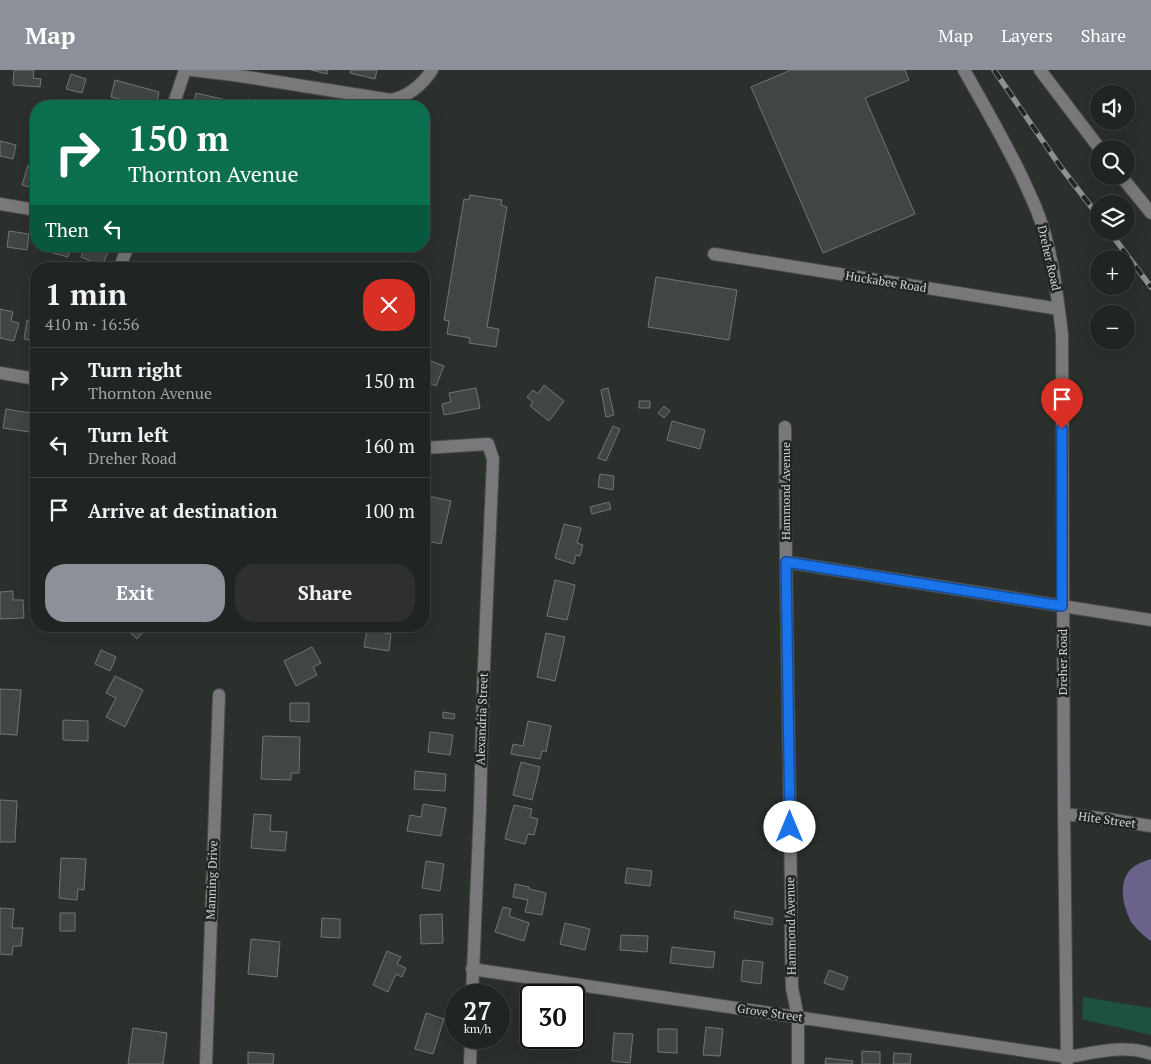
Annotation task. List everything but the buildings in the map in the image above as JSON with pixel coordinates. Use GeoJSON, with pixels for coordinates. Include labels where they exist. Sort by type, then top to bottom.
{"type":"FeatureCollection","features":[{"type":"Feature","properties":{"kind":"street"},"geometry":{"type":"LineString","coordinates":[[175,100],[186,70]]}},
{"type":"Feature","properties":{"kind":"street"},"geometry":{"type":"LineString","coordinates":[[192,70],[391,100],[402,98],[411,92],[420,85],[432,70]]}},
{"type":"Feature","properties":{"kind":"street","name":"Dreher Road"},"geometry":{"type":"LineString","coordinates":[[964,70],[1008,147],[1036,206],[1048,244],[1056,283],[1062,334],[1062,606],[1067,1060]]}},
{"type":"Feature","properties":{"kind":"street"},"geometry":{"type":"LineString","coordinates":[[1040,70],[1093,140]]}},
{"type":"Feature","properties":{"kind":"street"},"geometry":{"type":"LineString","coordinates":[[1129,185],[1150,208]]}},
{"type":"Feature","properties":{"kind":"street"},"geometry":{"type":"LineString","coordinates":[[0,204],[30,209]]}},
{"type":"Feature","properties":{"kind":"street","name":"Huckabee Road"},"geometry":{"type":"LineString","coordinates":[[714,254],[1059,309]]}},
{"type":"Feature","properties":{"kind":"street"},"geometry":{"type":"LineString","coordinates":[[0,373],[30,378]]}},
{"type":"Feature","properties":{"kind":"street","name":"Hammond Avenue"},"geometry":{"type":"LineString","coordinates":[[785,427],[792,981],[798,1017],[798,1064]]}},
{"type":"Feature","properties":{"kind":"street","name":"Alexandria Street"},"geometry":{"type":"LineString","coordinates":[[430,448],[488,444],[493,459],[472,984]]}},
{"type":"Feature","properties":{"kind":"street"},"geometry":{"type":"LineString","coordinates":[[786,562],[1151,620]]}},
{"type":"Feature","properties":{"kind":"street","name":"Manning Drive"},"geometry":{"type":"LineString","coordinates":[[206,1064],[219,695]]}},
{"type":"Feature","properties":{"kind":"street","name":"Hite Street"},"geometry":{"type":"LineString","coordinates":[[1064,814],[1151,826]]}},
{"type":"Feature","properties":{"kind":"street","name":"Grove Street"},"geometry":{"type":"LineString","coordinates":[[472,969],[798,1017],[1067,1060],[1107,1051],[1129,1049],[1151,1054]]}},
{"type":"Feature","properties":{"kind":"street"},"geometry":{"type":"LineString","coordinates":[[470,1064],[471,1049]]}},
{"type":"Feature","properties":{"kind":"green space"},"geometry":{"type":"Polygon","coordinates":[[[1083,997],[1151,1008],[1151,1035],[1082,1019],[1083,997]]]}},
{"type":"Feature","properties":{"kind":"shaded area"},"geometry":{"type":"Polygon","coordinates":[[[1151,859],[1151,941],[1131,922],[1125,906],[1123,887],[1124,880],[1130,870],[1136,865],[1151,859]]]}},
{"type":"Feature","properties":{"kind":"railway"},"geometry":{"type":"LineString","coordinates":[[994,70],[1060,166],[1090,205]]}},
{"type":"Feature","properties":{"kind":"railway"},"geometry":{"type":"LineString","coordinates":[[1116,240],[1151,287]]}},
{"type":"Feature","properties":{"kind":"route"},"geometry":{"type":"LineString","coordinates":[[790,827],[786,562],[1062,606],[1062,429]]}}]}
